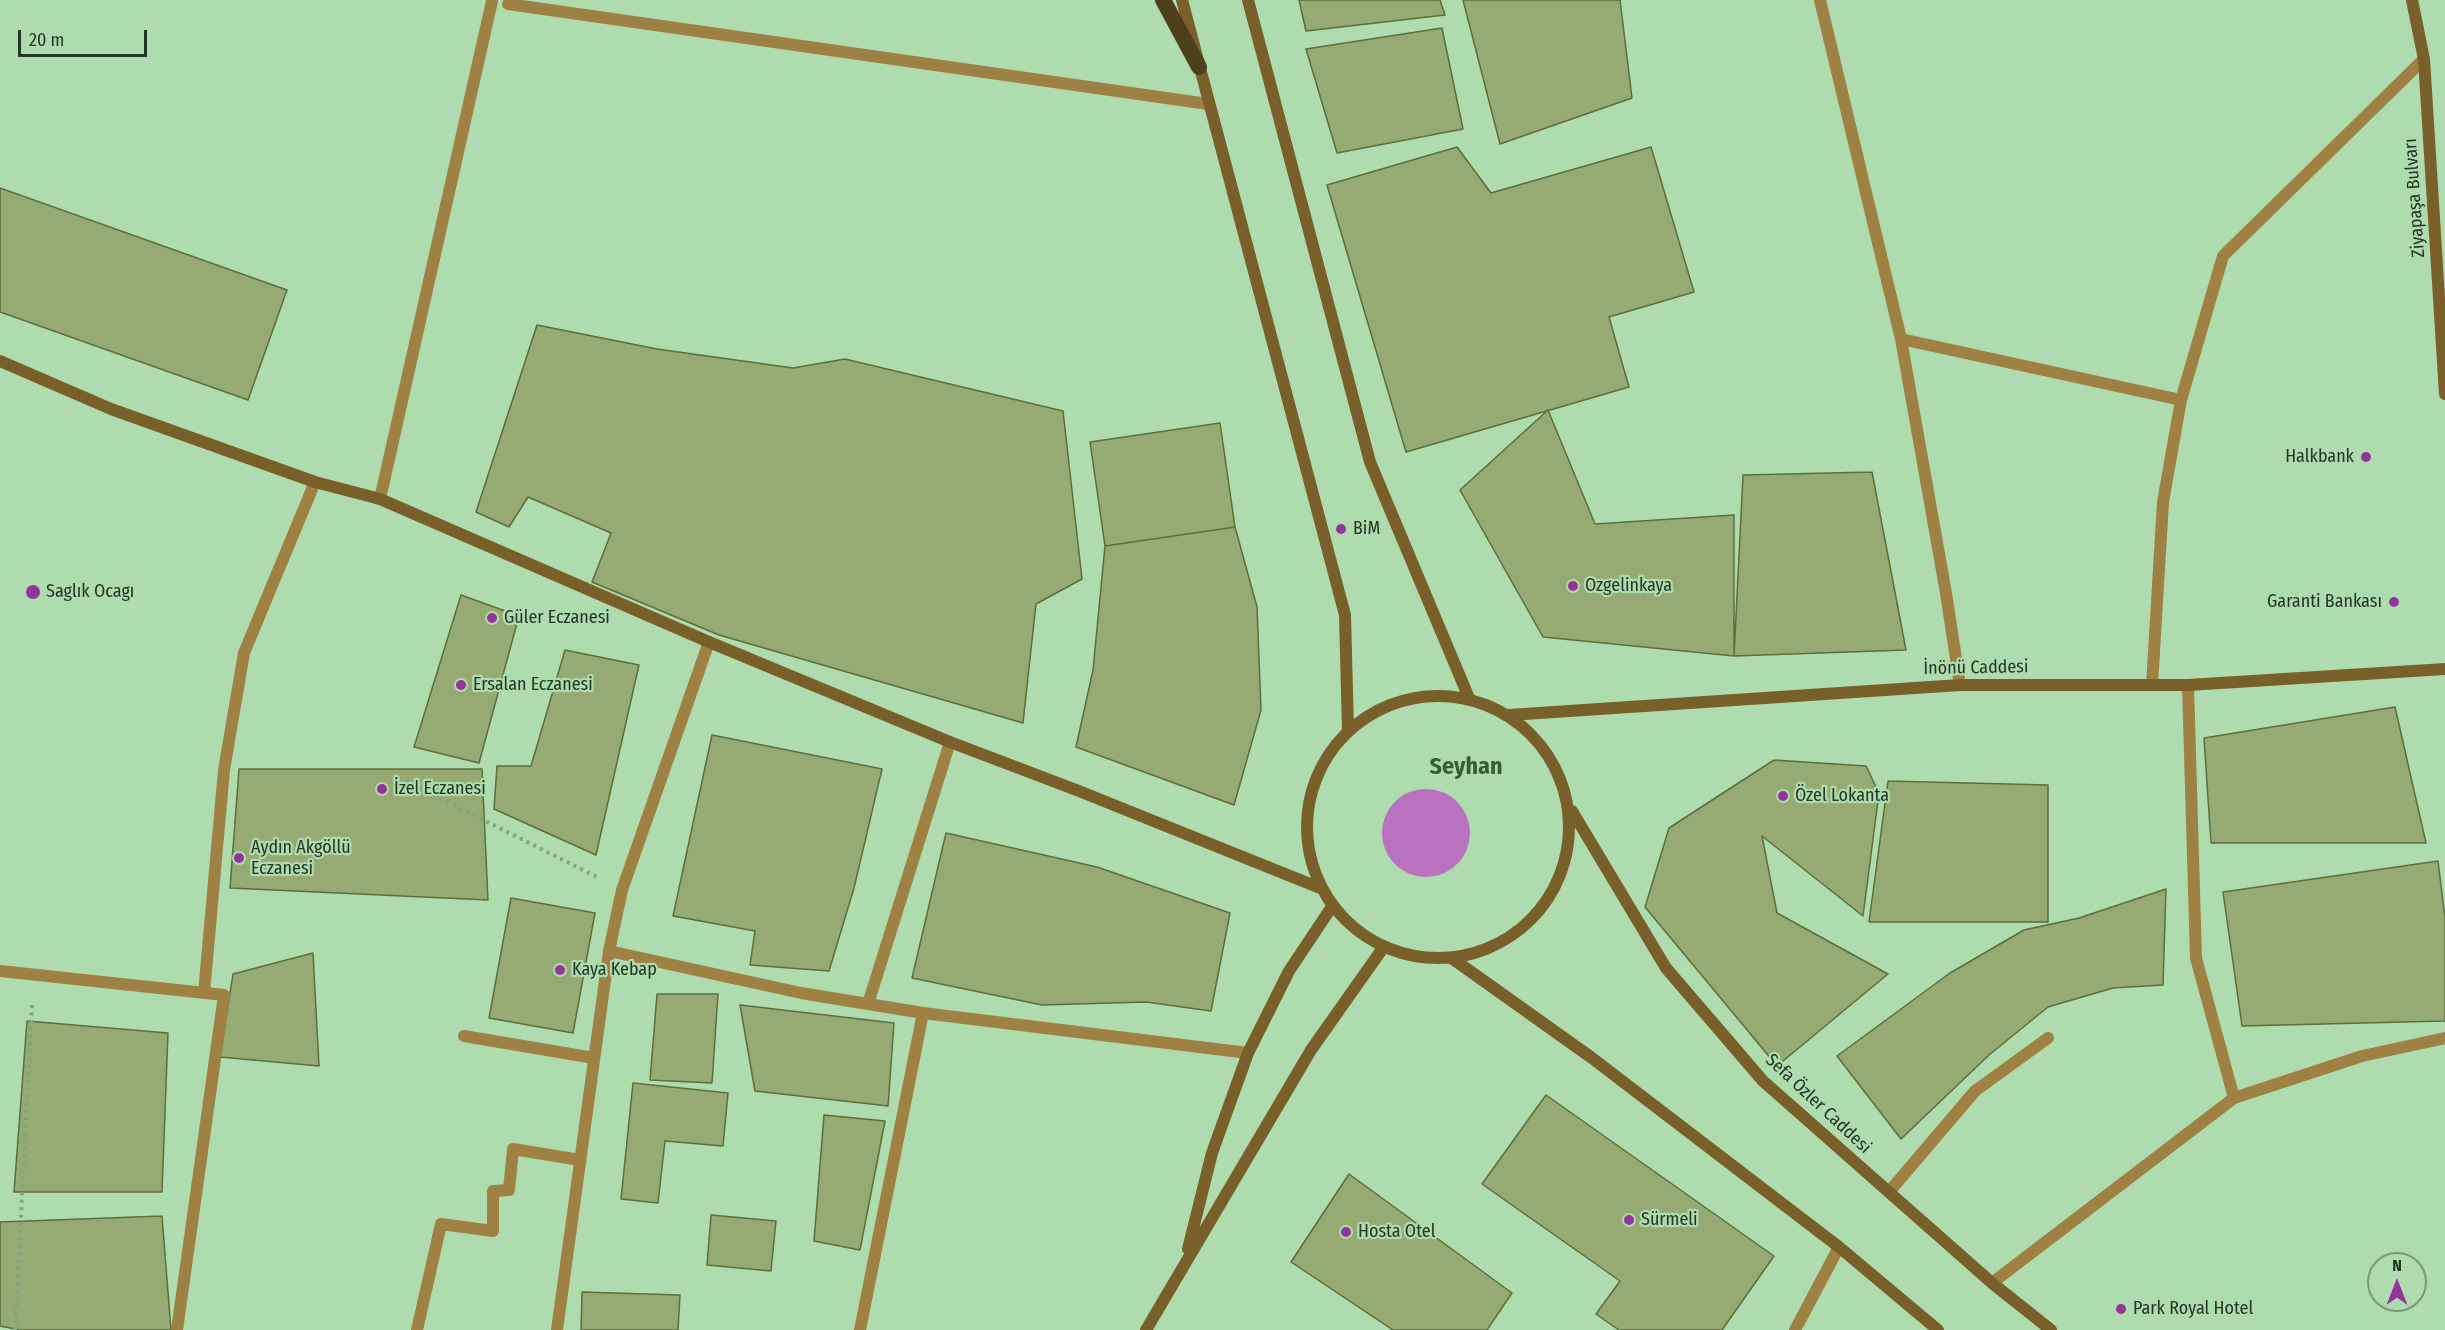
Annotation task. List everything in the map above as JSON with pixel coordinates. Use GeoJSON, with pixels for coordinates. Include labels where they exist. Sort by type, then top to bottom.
{"type":"FeatureCollection","features":[{"type":"Feature","properties":{"kind":"highway"},"geometry":{"type":"LineString","coordinates":[[1163,0],[1199,67]]}},
{"type":"Feature","properties":{"kind":"main road"},"geometry":{"type":"LineString","coordinates":[[1182,0],[1345,615],[1348,730]]}},
{"type":"Feature","properties":{"kind":"main road"},"geometry":{"type":"LineString","coordinates":[[1248,0],[1370,462],[1469,698]]}},
{"type":"Feature","properties":{"kind":"main road","name":"Ziyapaşa Bulvarı"},"geometry":{"type":"LineString","coordinates":[[2412,0],[2424,59],[2445,394]]}},
{"type":"Feature","properties":{"kind":"main road"},"geometry":{"type":"LineString","coordinates":[[0,361],[111,409],[315,482],[380,500],[950,742],[1320,888]]}},
{"type":"Feature","properties":{"kind":"main road","name":"İnönü Caddesi"},"geometry":{"type":"LineString","coordinates":[[1509,715],[1960,685],[2188,685],[2445,669]]}},
{"type":"Feature","properties":{"kind":"main road"},"geometry":{"type":"LineString","coordinates":[[1426,695],[1469,698],[1509,715],[1542,744],[1563,783],[1571,825],[1564,869],[1543,908],[1511,938],[1470,956],[1453,959],[1426,959],[1383,948],[1347,923],[1333,905],[1320,888],[1306,848],[1307,805],[1321,764],[1348,730],[1384,706],[1426,695]]}},
{"type":"Feature","properties":{"kind":"main road","name":"Sefa Özler Caddesi"},"geometry":{"type":"LineString","coordinates":[[1567,803],[1666,968],[1763,1081],[1992,1283],[2051,1330]]}},
{"type":"Feature","properties":{"kind":"main road"},"geometry":{"type":"LineString","coordinates":[[1184,1262],[1212,1153],[1248,1053],[1289,971],[1333,905]]}},
{"type":"Feature","properties":{"kind":"main road"},"geometry":{"type":"LineString","coordinates":[[1146,1330],[1311,1050],[1383,948]]}},
{"type":"Feature","properties":{"kind":"main road"},"geometry":{"type":"LineString","coordinates":[[1453,959],[1592,1058],[1839,1247],[1938,1330]]}},
{"type":"Feature","properties":{"kind":"street"},"geometry":{"type":"LineString","coordinates":[[1820,0],[1901,339],[1960,685]]}},
{"type":"Feature","properties":{"kind":"street"},"geometry":{"type":"LineString","coordinates":[[380,500],[489,1],[509,2],[1208,104]]}},
{"type":"Feature","properties":{"kind":"street"},"geometry":{"type":"LineString","coordinates":[[2152,685],[2163,502],[2181,400],[2223,256],[2424,59]]}},
{"type":"Feature","properties":{"kind":"street"},"geometry":{"type":"LineString","coordinates":[[1901,339],[2181,400]]}},
{"type":"Feature","properties":{"kind":"street"},"geometry":{"type":"LineString","coordinates":[[204,993],[224,770],[244,653],[315,482]]}},
{"type":"Feature","properties":{"kind":"street"},"geometry":{"type":"LineString","coordinates":[[557,1330],[609,951],[622,890],[710,642]]}},
{"type":"Feature","properties":{"kind":"street"},"geometry":{"type":"LineString","coordinates":[[2188,685],[2196,958],[2234,1098]]}},
{"type":"Feature","properties":{"kind":"street"},"geometry":{"type":"LineString","coordinates":[[868,1004],[950,742]]}},
{"type":"Feature","properties":{"kind":"street"},"geometry":{"type":"LineString","coordinates":[[609,951],[801,993],[923,1013],[1248,1053]]}},
{"type":"Feature","properties":{"kind":"street"},"geometry":{"type":"LineString","coordinates":[[0,971],[224,995],[177,1330]]}},
{"type":"Feature","properties":{"kind":"street"},"geometry":{"type":"LineString","coordinates":[[860,1330],[923,1013]]}},
{"type":"Feature","properties":{"kind":"street"},"geometry":{"type":"LineString","coordinates":[[464,1036],[594,1058]]}},
{"type":"Feature","properties":{"kind":"street"},"geometry":{"type":"LineString","coordinates":[[1889,1192],[1975,1091],[2048,1038]]}},
{"type":"Feature","properties":{"kind":"street"},"geometry":{"type":"LineString","coordinates":[[1992,1283],[2234,1098],[2362,1056],[2445,1038]]}},
{"type":"Feature","properties":{"kind":"street"},"geometry":{"type":"LineString","coordinates":[[417,1330],[441,1224],[493,1232],[493,1191],[509,1190],[513,1149],[580,1160]]}},
{"type":"Feature","properties":{"kind":"street"},"geometry":{"type":"LineString","coordinates":[[1795,1330],[1839,1247]]}},
{"type":"Feature","properties":{"kind":"path"},"geometry":{"type":"LineString","coordinates":[[406,781],[622,890]]}},
{"type":"Feature","properties":{"kind":"path"},"geometry":{"type":"LineString","coordinates":[[15,1330],[32,1005]]}},
{"type":"Feature","properties":{"kind":"shaded area"},"geometry":{"type":"Polygon","coordinates":[[[1426,789],[1443,792],[1457,802],[1467,816],[1470,833],[1467,850],[1457,864],[1443,874],[1426,877],[1409,874],[1395,864],[1385,850],[1382,833],[1385,816],[1395,802],[1409,792],[1426,789]]]}},
{"type":"Feature","properties":{"kind":"building"},"geometry":{"type":"Polygon","coordinates":[[[1299,0],[1440,0],[1445,15],[1306,31],[1299,0]]]}},
{"type":"Feature","properties":{"kind":"building"},"geometry":{"type":"Polygon","coordinates":[[[1463,0],[1620,0],[1632,98],[1500,144],[1463,0]]]}},
{"type":"Feature","properties":{"kind":"building"},"geometry":{"type":"Polygon","coordinates":[[[1442,28],[1463,129],[1337,153],[1306,49],[1442,28]]]}},
{"type":"Feature","properties":{"kind":"building"},"geometry":{"type":"Polygon","coordinates":[[[1457,147],[1491,193],[1651,147],[1694,292],[1609,317],[1629,387],[1406,452],[1327,185],[1457,147]]]}},
{"type":"Feature","properties":{"kind":"building"},"geometry":{"type":"Polygon","coordinates":[[[0,188],[287,290],[248,400],[0,312],[0,188]]]}},
{"type":"Feature","properties":{"kind":"building"},"geometry":{"type":"Polygon","coordinates":[[[537,325],[657,349],[793,368],[845,359],[1063,411],[1082,579],[1036,604],[1023,723],[719,635],[592,582],[611,533],[528,497],[509,527],[476,512],[537,325]]]}},
{"type":"Feature","properties":{"kind":"building"},"geometry":{"type":"Polygon","coordinates":[[[1548,410],[1595,524],[1734,515],[1734,656],[1543,637],[1460,490],[1548,410]]]}},
{"type":"Feature","properties":{"kind":"building"},"geometry":{"type":"Polygon","coordinates":[[[1220,423],[1235,527],[1105,546],[1090,442],[1220,423]]]}},
{"type":"Feature","properties":{"kind":"building"},"geometry":{"type":"Polygon","coordinates":[[[1872,472],[1906,650],[1734,656],[1743,475],[1872,472]]]}},
{"type":"Feature","properties":{"kind":"building"},"geometry":{"type":"Polygon","coordinates":[[[1235,527],[1257,607],[1261,710],[1234,805],[1076,747],[1093,670],[1105,546],[1235,527]]]}},
{"type":"Feature","properties":{"kind":"building"},"geometry":{"type":"Polygon","coordinates":[[[461,595],[519,616],[479,763],[414,747],[461,595]]]}},
{"type":"Feature","properties":{"kind":"building"},"geometry":{"type":"Polygon","coordinates":[[[565,650],[639,665],[596,855],[494,809],[497,766],[531,766],[565,650]]]}},
{"type":"Feature","properties":{"kind":"building"},"geometry":{"type":"Polygon","coordinates":[[[2395,707],[2426,843],[2211,843],[2204,738],[2395,707]]]}},
{"type":"Feature","properties":{"kind":"building"},"geometry":{"type":"Polygon","coordinates":[[[712,735],[882,769],[854,888],[829,971],[750,965],[755,931],[673,916],[712,735]]]}},
{"type":"Feature","properties":{"kind":"building"},"geometry":{"type":"Polygon","coordinates":[[[1774,760],[1866,766],[1879,793],[1863,916],[1762,836],[1777,913],[1888,974],[1777,1066],[1645,907],[1669,828],[1774,760]]]}},
{"type":"Feature","properties":{"kind":"building"},"geometry":{"type":"Polygon","coordinates":[[[239,769],[482,769],[488,900],[230,888],[239,769]]]}},
{"type":"Feature","properties":{"kind":"building"},"geometry":{"type":"Polygon","coordinates":[[[1888,781],[2048,785],[2048,922],[1869,922],[1888,781]]]}},
{"type":"Feature","properties":{"kind":"building"},"geometry":{"type":"Polygon","coordinates":[[[946,833],[1097,867],[1230,913],[1211,1011],[1146,1002],[1042,1005],[912,978],[946,833]]]}},
{"type":"Feature","properties":{"kind":"building"},"geometry":{"type":"Polygon","coordinates":[[[2438,861],[2445,918],[2445,1021],[2242,1026],[2223,892],[2438,861]]]}},
{"type":"Feature","properties":{"kind":"building"},"geometry":{"type":"Polygon","coordinates":[[[2166,889],[2163,985],[2113,988],[2048,1007],[1989,1055],[1901,1139],[1837,1056],[1950,973],[2024,930],[2079,918],[2166,889]]]}},
{"type":"Feature","properties":{"kind":"building"},"geometry":{"type":"Polygon","coordinates":[[[511,898],[595,913],[573,1033],[489,1018],[511,898]]]}},
{"type":"Feature","properties":{"kind":"building"},"geometry":{"type":"Polygon","coordinates":[[[313,953],[319,1066],[220,1057],[233,974],[313,953]]]}},
{"type":"Feature","properties":{"kind":"building"},"geometry":{"type":"Polygon","coordinates":[[[657,994],[718,994],[712,1083],[650,1080],[657,994]]]}},
{"type":"Feature","properties":{"kind":"building"},"geometry":{"type":"Polygon","coordinates":[[[740,1005],[894,1023],[888,1106],[755,1091],[740,1005]]]}},
{"type":"Feature","properties":{"kind":"building"},"geometry":{"type":"Polygon","coordinates":[[[27,1021],[168,1033],[162,1192],[14,1192],[27,1021]]]}},
{"type":"Feature","properties":{"kind":"building"},"geometry":{"type":"Polygon","coordinates":[[[633,1083],[728,1093],[723,1146],[665,1141],[658,1203],[621,1199],[633,1083]]]}},
{"type":"Feature","properties":{"kind":"building","name":"Sürmeli"},"geometry":{"type":"Polygon","coordinates":[[[1546,1095],[1774,1256],[1722,1330],[1619,1330],[1596,1314],[1620,1281],[1482,1184],[1546,1095]]]}},
{"type":"Feature","properties":{"kind":"building"},"geometry":{"type":"Polygon","coordinates":[[[824,1115],[885,1121],[860,1250],[814,1241],[824,1115]]]}},
{"type":"Feature","properties":{"kind":"building"},"geometry":{"type":"Polygon","coordinates":[[[1349,1174],[1512,1293],[1487,1330],[1393,1330],[1291,1262],[1349,1174]]]}},
{"type":"Feature","properties":{"kind":"building"},"geometry":{"type":"Polygon","coordinates":[[[711,1215],[776,1221],[771,1271],[707,1265],[711,1215]]]}},
{"type":"Feature","properties":{"kind":"building"},"geometry":{"type":"Polygon","coordinates":[[[162,1216],[171,1330],[20,1330],[0,1326],[0,1222],[162,1216]]]}},
{"type":"Feature","properties":{"kind":"building"},"geometry":{"type":"Polygon","coordinates":[[[582,1292],[680,1295],[678,1330],[581,1330],[582,1292]]]}},
{"type":"Feature","properties":{"kind":"place","name":"Halkbank"},"geometry":{"type":"Point","coordinates":[2366,457]}},
{"type":"Feature","properties":{"kind":"place","name":"BiM"},"geometry":{"type":"Point","coordinates":[1341,529]}},
{"type":"Feature","properties":{"kind":"place","name":"Ozgelinkaya"},"geometry":{"type":"Point","coordinates":[1573,586]}},
{"type":"Feature","properties":{"kind":"place","name":"Saglık Ocagı"},"geometry":{"type":"Point","coordinates":[33,592]}},
{"type":"Feature","properties":{"kind":"place","name":"Garanti Bankası"},"geometry":{"type":"Point","coordinates":[2394,602]}},
{"type":"Feature","properties":{"kind":"place","name":"Güler Eczanesi"},"geometry":{"type":"Point","coordinates":[492,618]}},
{"type":"Feature","properties":{"kind":"place","name":"Ersalan Eczanesi"},"geometry":{"type":"Point","coordinates":[461,685]}},
{"type":"Feature","properties":{"kind":"place","name":"İzel Eczanesi"},"geometry":{"type":"Point","coordinates":[382,789]}},
{"type":"Feature","properties":{"kind":"place","name":"Özel Lokanta"},"geometry":{"type":"Point","coordinates":[1783,796]}},
{"type":"Feature","properties":{"kind":"place","name":"Aydın Akgöllü Eczanesi"},"geometry":{"type":"Point","coordinates":[239,858]}},
{"type":"Feature","properties":{"kind":"place","name":"Kaya Kebap"},"geometry":{"type":"Point","coordinates":[560,970]}},
{"type":"Feature","properties":{"kind":"place","name":"Sürmeli"},"geometry":{"type":"Point","coordinates":[1629,1220]}},
{"type":"Feature","properties":{"kind":"place","name":"Hosta Otel"},"geometry":{"type":"Point","coordinates":[1346,1232]}},
{"type":"Feature","properties":{"kind":"place","name":"Park Royal Hotel"},"geometry":{"type":"Point","coordinates":[2121,1309]}},
{"type":"Feature","properties":{"kind":"district","name":"Seyhan"},"geometry":{"type":"Point","coordinates":[1466,767]}}]}
